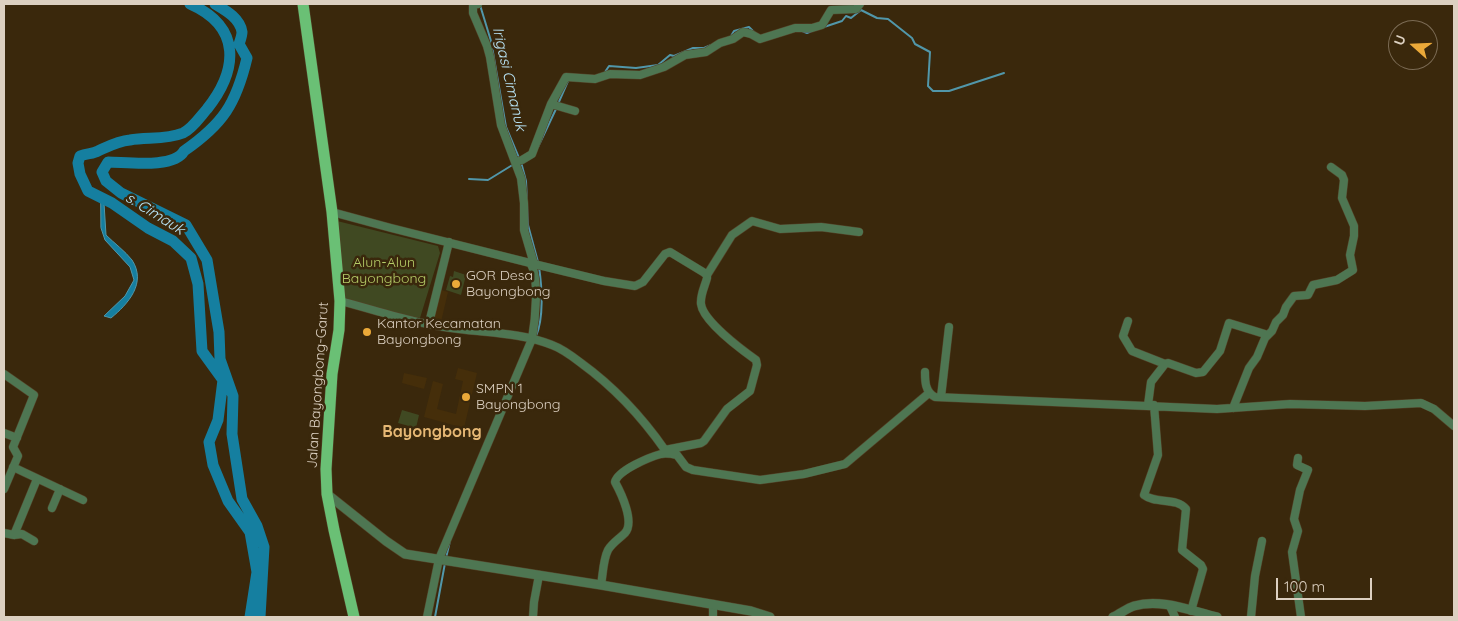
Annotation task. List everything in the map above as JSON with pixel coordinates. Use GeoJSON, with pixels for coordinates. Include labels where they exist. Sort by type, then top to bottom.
{"type":"FeatureCollection","features":[{"type":"Feature","properties":{"kind":"main road","name":"Jalan Bayongbong-Garut"},"geometry":{"type":"LineString","coordinates":[[303,4],[332,212],[340,301],[339,330],[332,374],[326,469],[328,494],[334,530],[354,615]]}},
{"type":"Feature","properties":{"kind":"street"},"geometry":{"type":"LineString","coordinates":[[517,163],[532,154],[551,104],[566,77],[595,79],[610,74],[640,75],[664,67],[681,56],[706,52],[720,42],[733,39],[742,32],[751,34],[760,40],[795,28],[812,28],[822,25],[831,10],[856,9],[860,4]]}},
{"type":"Feature","properties":{"kind":"street"},"geometry":{"type":"LineString","coordinates":[[427,617],[441,559],[462,501],[525,358],[536,339],[536,265],[524,230],[524,203],[517,163],[501,125],[490,57],[480,26],[473,12],[476,5]]}},
{"type":"Feature","properties":{"kind":"street"},"geometry":{"type":"LineString","coordinates":[[551,104],[575,111]]}},
{"type":"Feature","properties":{"kind":"street"},"geometry":{"type":"LineString","coordinates":[[1233,408],[1249,368],[1293,297],[1309,294],[1313,285],[1337,280],[1353,268],[1350,255],[1354,230],[1342,198],[1344,180],[1342,175],[1331,167]]}},
{"type":"Feature","properties":{"kind":"street"},"geometry":{"type":"LineString","coordinates":[[332,212],[604,281],[635,286],[642,282],[665,254],[670,252],[707,275]]}},
{"type":"Feature","properties":{"kind":"street"},"geometry":{"type":"LineString","coordinates":[[601,585],[607,551],[626,532],[628,526],[624,498],[616,482],[617,476],[631,467],[664,452],[701,443],[726,409],[749,393],[757,365],[756,360],[709,320],[703,312],[700,302],[707,275],[732,236],[752,221],[780,229],[821,227],[859,232]]}},
{"type":"Feature","properties":{"kind":"street"},"geometry":{"type":"LineString","coordinates":[[429,323],[449,242]]}},
{"type":"Feature","properties":{"kind":"street"},"geometry":{"type":"LineString","coordinates":[[340,301],[459,329],[494,332],[536,339],[567,353],[602,379],[640,418],[664,452],[677,455],[686,466],[693,470],[755,480],[770,480],[846,464],[930,393]]}},
{"type":"Feature","properties":{"kind":"street"},"geometry":{"type":"LineString","coordinates":[[1128,321],[1123,336],[1131,350],[1164,364],[1168,363],[1196,373],[1203,372],[1220,351],[1229,322],[1268,335]]}},
{"type":"Feature","properties":{"kind":"street"},"geometry":{"type":"LineString","coordinates":[[941,397],[949,327]]}},
{"type":"Feature","properties":{"kind":"street"},"geometry":{"type":"LineString","coordinates":[[1164,364],[1151,382],[1151,405],[1158,455],[1144,495],[1149,498],[1180,504],[1186,509],[1182,550],[1201,565],[1203,569],[1191,611]]}},
{"type":"Feature","properties":{"kind":"street"},"geometry":{"type":"LineString","coordinates":[[925,372],[925,383],[930,393],[935,397],[1218,409],[1290,404],[1365,406],[1421,403],[1434,409],[1454,426]]}},
{"type":"Feature","properties":{"kind":"street"},"geometry":{"type":"LineString","coordinates":[[4,374],[34,395],[13,447],[18,456],[9,470],[4,489]]}},
{"type":"Feature","properties":{"kind":"street"},"geometry":{"type":"LineString","coordinates":[[4,433],[17,438]]}},
{"type":"Feature","properties":{"kind":"street"},"geometry":{"type":"LineString","coordinates":[[1298,458],[1297,465],[1308,470],[1300,490],[1294,519],[1298,531],[1292,552],[1301,617]]}},
{"type":"Feature","properties":{"kind":"street"},"geometry":{"type":"LineString","coordinates":[[9,470],[37,479],[83,500]]}},
{"type":"Feature","properties":{"kind":"street"},"geometry":{"type":"LineString","coordinates":[[14,535],[37,479]]}},
{"type":"Feature","properties":{"kind":"street"},"geometry":{"type":"LineString","coordinates":[[52,508],[60,490]]}},
{"type":"Feature","properties":{"kind":"street"},"geometry":{"type":"LineString","coordinates":[[328,494],[400,551],[411,556],[455,561],[713,604],[770,617]]}},
{"type":"Feature","properties":{"kind":"street"},"geometry":{"type":"LineString","coordinates":[[4,533],[22,534],[34,541]]}},
{"type":"Feature","properties":{"kind":"street"},"geometry":{"type":"LineString","coordinates":[[1251,617],[1255,576],[1262,541]]}},
{"type":"Feature","properties":{"kind":"street"},"geometry":{"type":"LineString","coordinates":[[533,617],[539,575]]}},
{"type":"Feature","properties":{"kind":"street"},"geometry":{"type":"LineString","coordinates":[[713,604],[713,617]]}},
{"type":"Feature","properties":{"kind":"street"},"geometry":{"type":"LineString","coordinates":[[1113,617],[1132,607],[1147,604],[1170,606],[1217,617]]}},
{"type":"Feature","properties":{"kind":"street"},"geometry":{"type":"LineString","coordinates":[[1170,606],[1175,617]]}},
{"type":"Feature","properties":{"kind":"shaded area"},"geometry":{"type":"Polygon","coordinates":[[[438,289],[448,292],[441,322],[430,319],[438,289]]]}},
{"type":"Feature","properties":{"kind":"shaded area","name":"SMPN 1 Bayongbong"},"geometry":{"type":"Polygon","coordinates":[[[458,368],[477,373],[464,428],[424,417],[433,381],[443,384],[437,409],[456,414],[463,381],[455,379],[458,368]]]}},
{"type":"Feature","properties":{"kind":"shaded area"},"geometry":{"type":"Polygon","coordinates":[[[404,373],[427,378],[424,389],[402,383],[404,373]]]}},
{"type":"Feature","properties":{"kind":"green space","name":"Alun-Alun Bayongbong"},"geometry":{"type":"Polygon","coordinates":[[[333,220],[438,246],[440,253],[420,318],[339,302],[333,220]]]}},
{"type":"Feature","properties":{"kind":"green space","name":"GOR Desa Bayongbong"},"geometry":{"type":"Polygon","coordinates":[[[454,271],[466,275],[461,295],[446,290],[450,276],[453,277],[454,271]]]}},
{"type":"Feature","properties":{"kind":"green space"},"geometry":{"type":"Polygon","coordinates":[[[402,410],[419,415],[416,428],[398,423],[402,410]]]}},
{"type":"Feature","properties":{"kind":"water"},"geometry":{"type":"Polygon","coordinates":[[[101,200],[112,203],[104,203],[106,235],[132,260],[137,277],[134,292],[129,300],[111,318],[104,316],[125,296],[134,280],[130,267],[105,240],[101,228],[101,200]]]}},
{"type":"Feature","properties":{"kind":"waterway","name":"s. Cimauk"},"geometry":{"type":"LineString","coordinates":[[190,4],[207,14],[219,25],[226,37],[230,50],[229,65],[225,79],[207,109],[193,126],[183,133],[170,137],[121,141],[96,152],[80,156],[78,163],[80,174],[88,191],[112,203],[148,228],[173,241],[191,258],[198,284],[202,351],[223,380],[218,420],[209,442],[213,465],[228,501],[250,532],[257,572],[250,617]]}},
{"type":"Feature","properties":{"kind":"waterway"},"geometry":{"type":"LineString","coordinates":[[215,4],[232,15],[241,27],[242,32],[239,44],[247,58],[233,101],[226,112],[209,132],[179,157],[149,163],[108,162],[102,172],[106,181],[121,193],[186,225],[207,260],[219,332],[220,359],[233,396],[232,434],[242,499],[257,526],[264,547],[260,617]]}},
{"type":"Feature","properties":{"kind":"waterway","name":"Irigasi Cimanuk"},"geometry":{"type":"LineString","coordinates":[[480,5],[491,41],[506,127],[519,158]]}},
{"type":"Feature","properties":{"kind":"waterway"},"geometry":{"type":"LineString","coordinates":[[824,27],[842,21],[846,16],[851,18],[861,10],[877,18],[888,19],[912,38],[915,44],[930,52],[928,86],[933,91],[949,91],[1004,73]]}},
{"type":"Feature","properties":{"kind":"waterway"},"geometry":{"type":"LineString","coordinates":[[731,36],[734,31],[749,27],[755,33]]}},
{"type":"Feature","properties":{"kind":"waterway"},"geometry":{"type":"LineString","coordinates":[[802,31],[807,33],[812,31]]}},
{"type":"Feature","properties":{"kind":"waterway"},"geometry":{"type":"LineString","coordinates":[[605,72],[609,66],[636,68],[658,65],[670,55],[674,56],[693,48],[704,48],[711,45]]}},
{"type":"Feature","properties":{"kind":"waterway"},"geometry":{"type":"LineString","coordinates":[[558,104],[568,81]]}},
{"type":"Feature","properties":{"kind":"waterway"},"geometry":{"type":"LineString","coordinates":[[538,147],[556,109]]}},
{"type":"Feature","properties":{"kind":"waterway","name":"Irigasi Cimanuk"},"geometry":{"type":"LineString","coordinates":[[521,162],[526,181],[528,225],[538,262]]}},
{"type":"Feature","properties":{"kind":"waterway"},"geometry":{"type":"LineString","coordinates":[[469,179],[488,180],[514,164]]}},
{"type":"Feature","properties":{"kind":"waterway","name":"Irigasi Cimanuk"},"geometry":{"type":"LineString","coordinates":[[536,336],[539,329],[541,312],[539,267]]}},
{"type":"Feature","properties":{"kind":"waterway","name":"Irigasi Cimanuk"},"geometry":{"type":"LineString","coordinates":[[446,558],[450,541]]}},
{"type":"Feature","properties":{"kind":"waterway","name":"Irigasi Cimanuk"},"geometry":{"type":"LineString","coordinates":[[435,617],[445,563]]}},
{"type":"Feature","properties":{"kind":"place","name":"GOR Desa Bayongbong"},"geometry":{"type":"Point","coordinates":[456,284]}},
{"type":"Feature","properties":{"kind":"place","name":"Kantor Kecamatan Bayongbong"},"geometry":{"type":"Point","coordinates":[367,332]}},
{"type":"Feature","properties":{"kind":"place","name":"SMPN 1 Bayongbong"},"geometry":{"type":"Point","coordinates":[466,397]}},
{"type":"Feature","properties":{"kind":"district","name":"Bayongbong"},"geometry":{"type":"Point","coordinates":[432,432]}}]}
